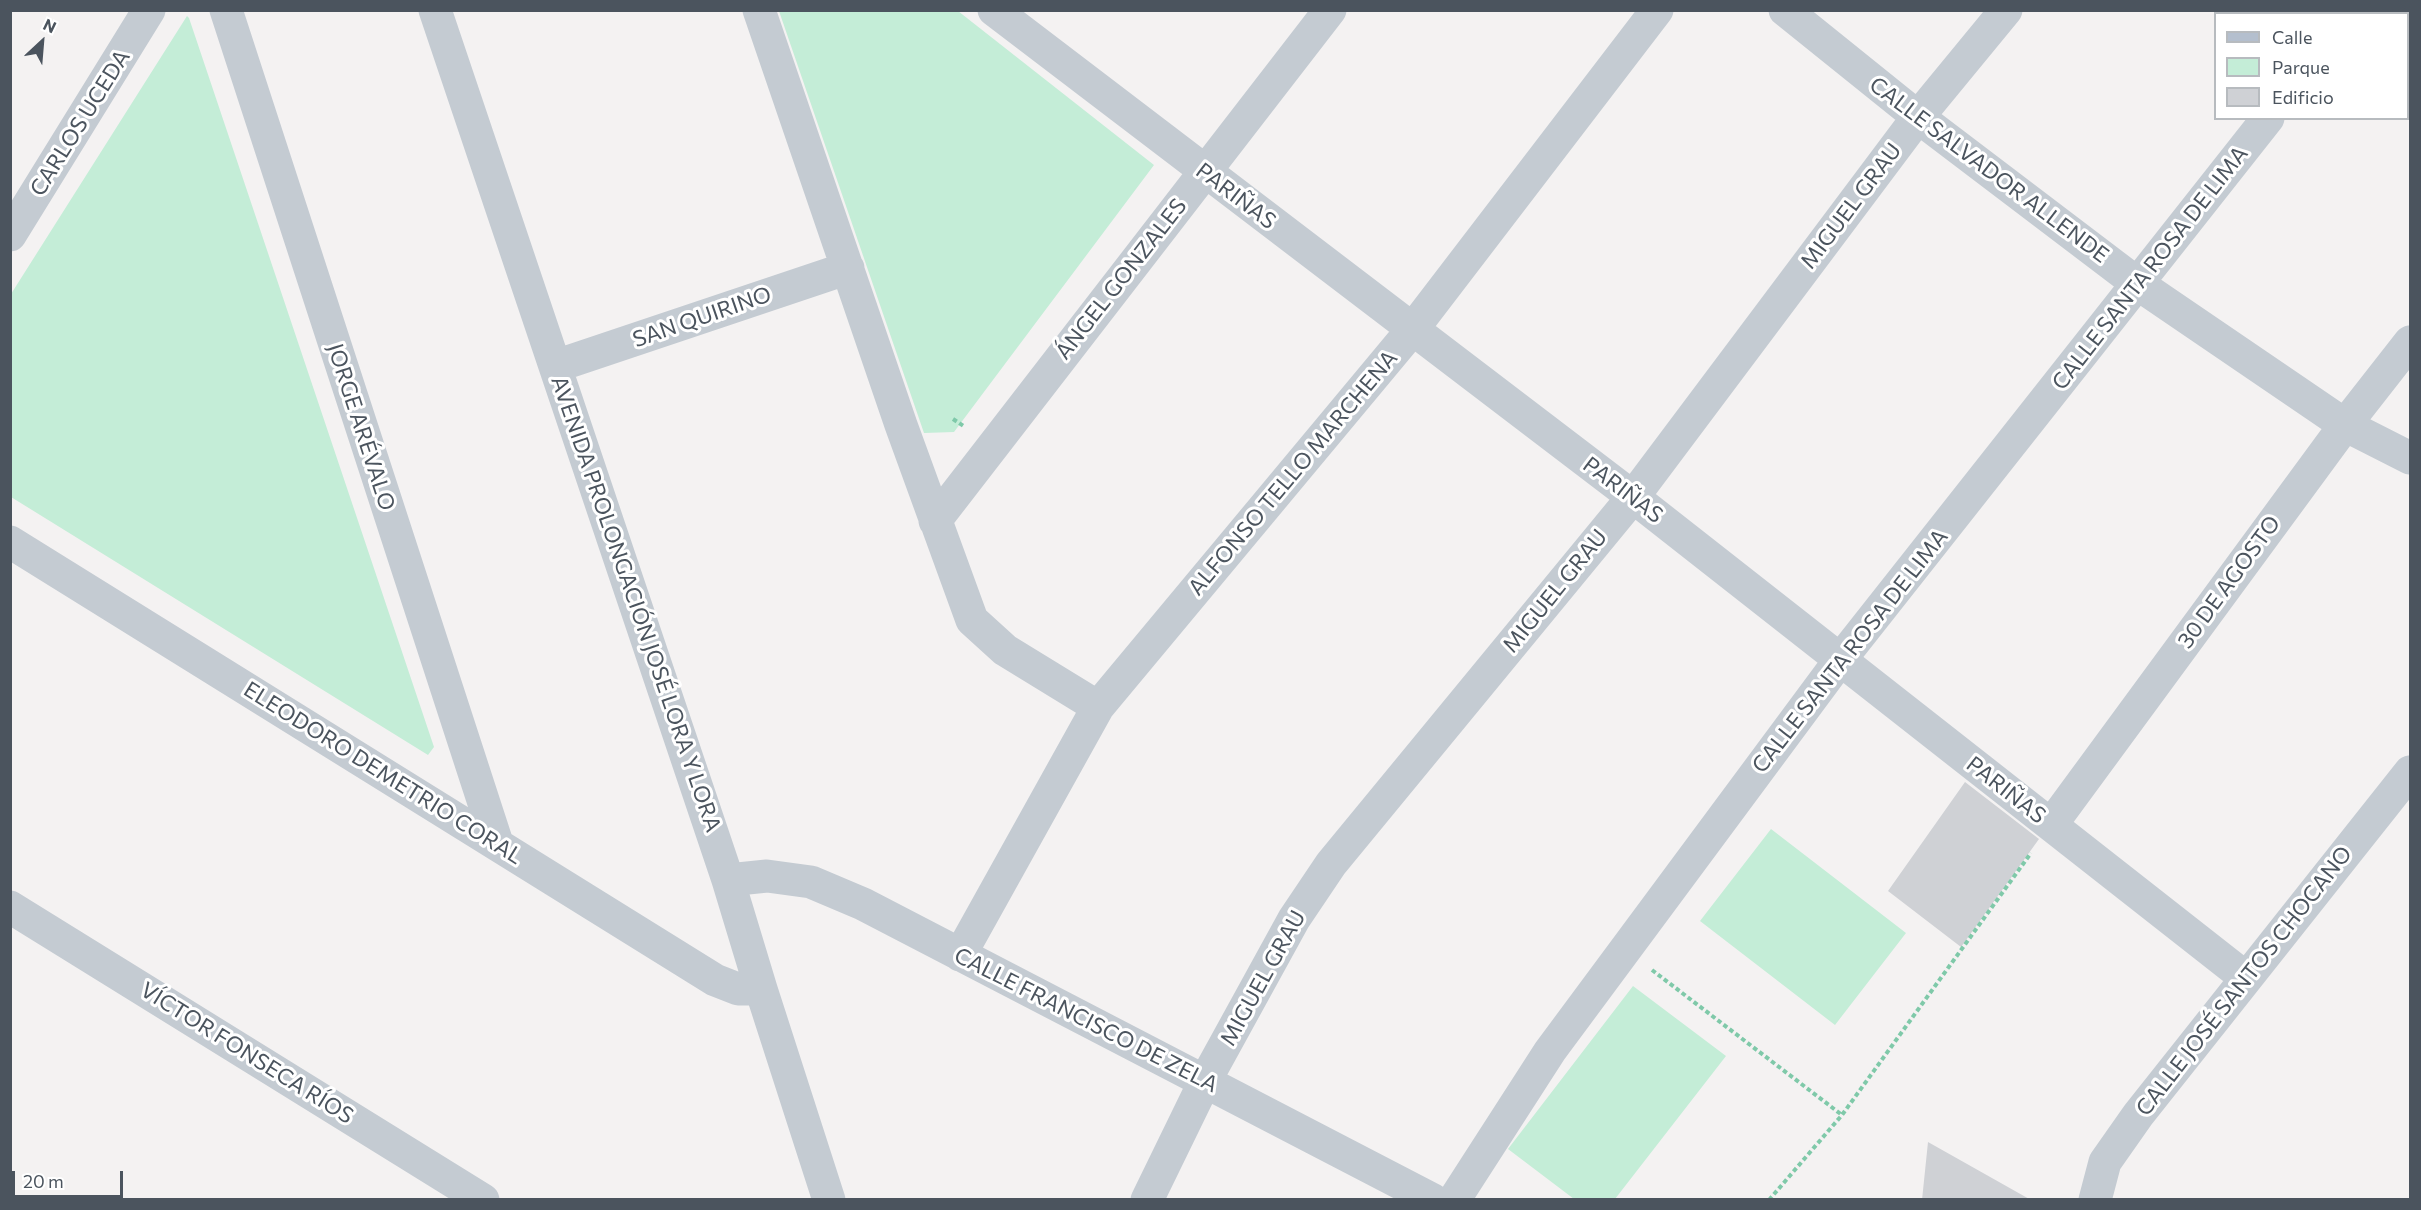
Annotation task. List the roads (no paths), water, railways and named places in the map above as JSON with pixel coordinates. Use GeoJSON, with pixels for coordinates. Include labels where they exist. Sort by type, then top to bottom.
{"type":"FeatureCollection","features":[{"type":"Feature","properties":{"kind":"street","name":"CARLOS UCEDA"},"geometry":{"type":"LineString","coordinates":[[10,235],[149,10]]}},
{"type":"Feature","properties":{"kind":"street","name":"JORGE ARÉVALO"},"geometry":{"type":"LineString","coordinates":[[226,10],[497,843]]}},
{"type":"Feature","properties":{"kind":"street","name":"AVENIDA PROLONGACIÓN JOSÉ LORA Y LORA"},"geometry":{"type":"LineString","coordinates":[[435,10],[728,880],[760,989],[829,1200]]}},
{"type":"Feature","properties":{"kind":"street"},"geometry":{"type":"LineString","coordinates":[[759,10],[935,521],[972,620],[1005,651],[1098,707]]}},
{"type":"Feature","properties":{"kind":"street","name":"ÁNGEL GONZALES"},"geometry":{"type":"LineString","coordinates":[[935,521],[1330,10]]}},
{"type":"Feature","properties":{"kind":"street","name":"ALFONSO TELLO MARCHENA"},"geometry":{"type":"LineString","coordinates":[[960,955],[1098,707],[1412,330],[1657,10]]}},
{"type":"Feature","properties":{"kind":"street","name":"CALLE SALVADOR ALLENDE"},"geometry":{"type":"LineString","coordinates":[[1785,10],[1918,117],[2138,284],[2344,424],[2410,458]]}},
{"type":"Feature","properties":{"kind":"street","name":"MIGUEL GRAU"},"geometry":{"type":"LineString","coordinates":[[1147,1200],[1205,1081],[1294,919],[1332,864],[1633,497],[1918,117],[2006,10]]}},
{"type":"Feature","properties":{"kind":"street","name":"PARIÑAS"},"geometry":{"type":"LineString","coordinates":[[1002,13],[1203,172],[1633,497],[2246,978]]}},
{"type":"Feature","properties":{"kind":"street","name":"CALLE SANTA ROSA DE LIMA"},"geometry":{"type":"LineString","coordinates":[[1454,1200],[1550,1051],[1840,660],[2266,120]]}},
{"type":"Feature","properties":{"kind":"street","name":"SAN QUIRINO"},"geometry":{"type":"LineString","coordinates":[[556,366],[848,268]]}},
{"type":"Feature","properties":{"kind":"street","name":"30 DE AGOSTO"},"geometry":{"type":"LineString","coordinates":[[2051,825],[2344,424],[2410,342]]}},
{"type":"Feature","properties":{"kind":"street","name":"ELEODORO DEMETRIO CORAL"},"geometry":{"type":"LineString","coordinates":[[10,542],[715,980],[738,989],[760,989]]}},
{"type":"Feature","properties":{"kind":"street","name":"CALLE JOSÉ SANTOS CHOCANO"},"geometry":{"type":"LineString","coordinates":[[2095,1200],[2105,1162],[2138,1115],[2410,772]]}},
{"type":"Feature","properties":{"kind":"street","name":"CALLE FRANCISCO DE ZELA"},"geometry":{"type":"LineString","coordinates":[[728,880],[767,876],[811,882],[863,904],[1433,1200]]}},
{"type":"Feature","properties":{"kind":"street","name":"VÍCTOR FONSECA RÍOS"},"geometry":{"type":"LineString","coordinates":[[10,907],[483,1200]]}}]}
